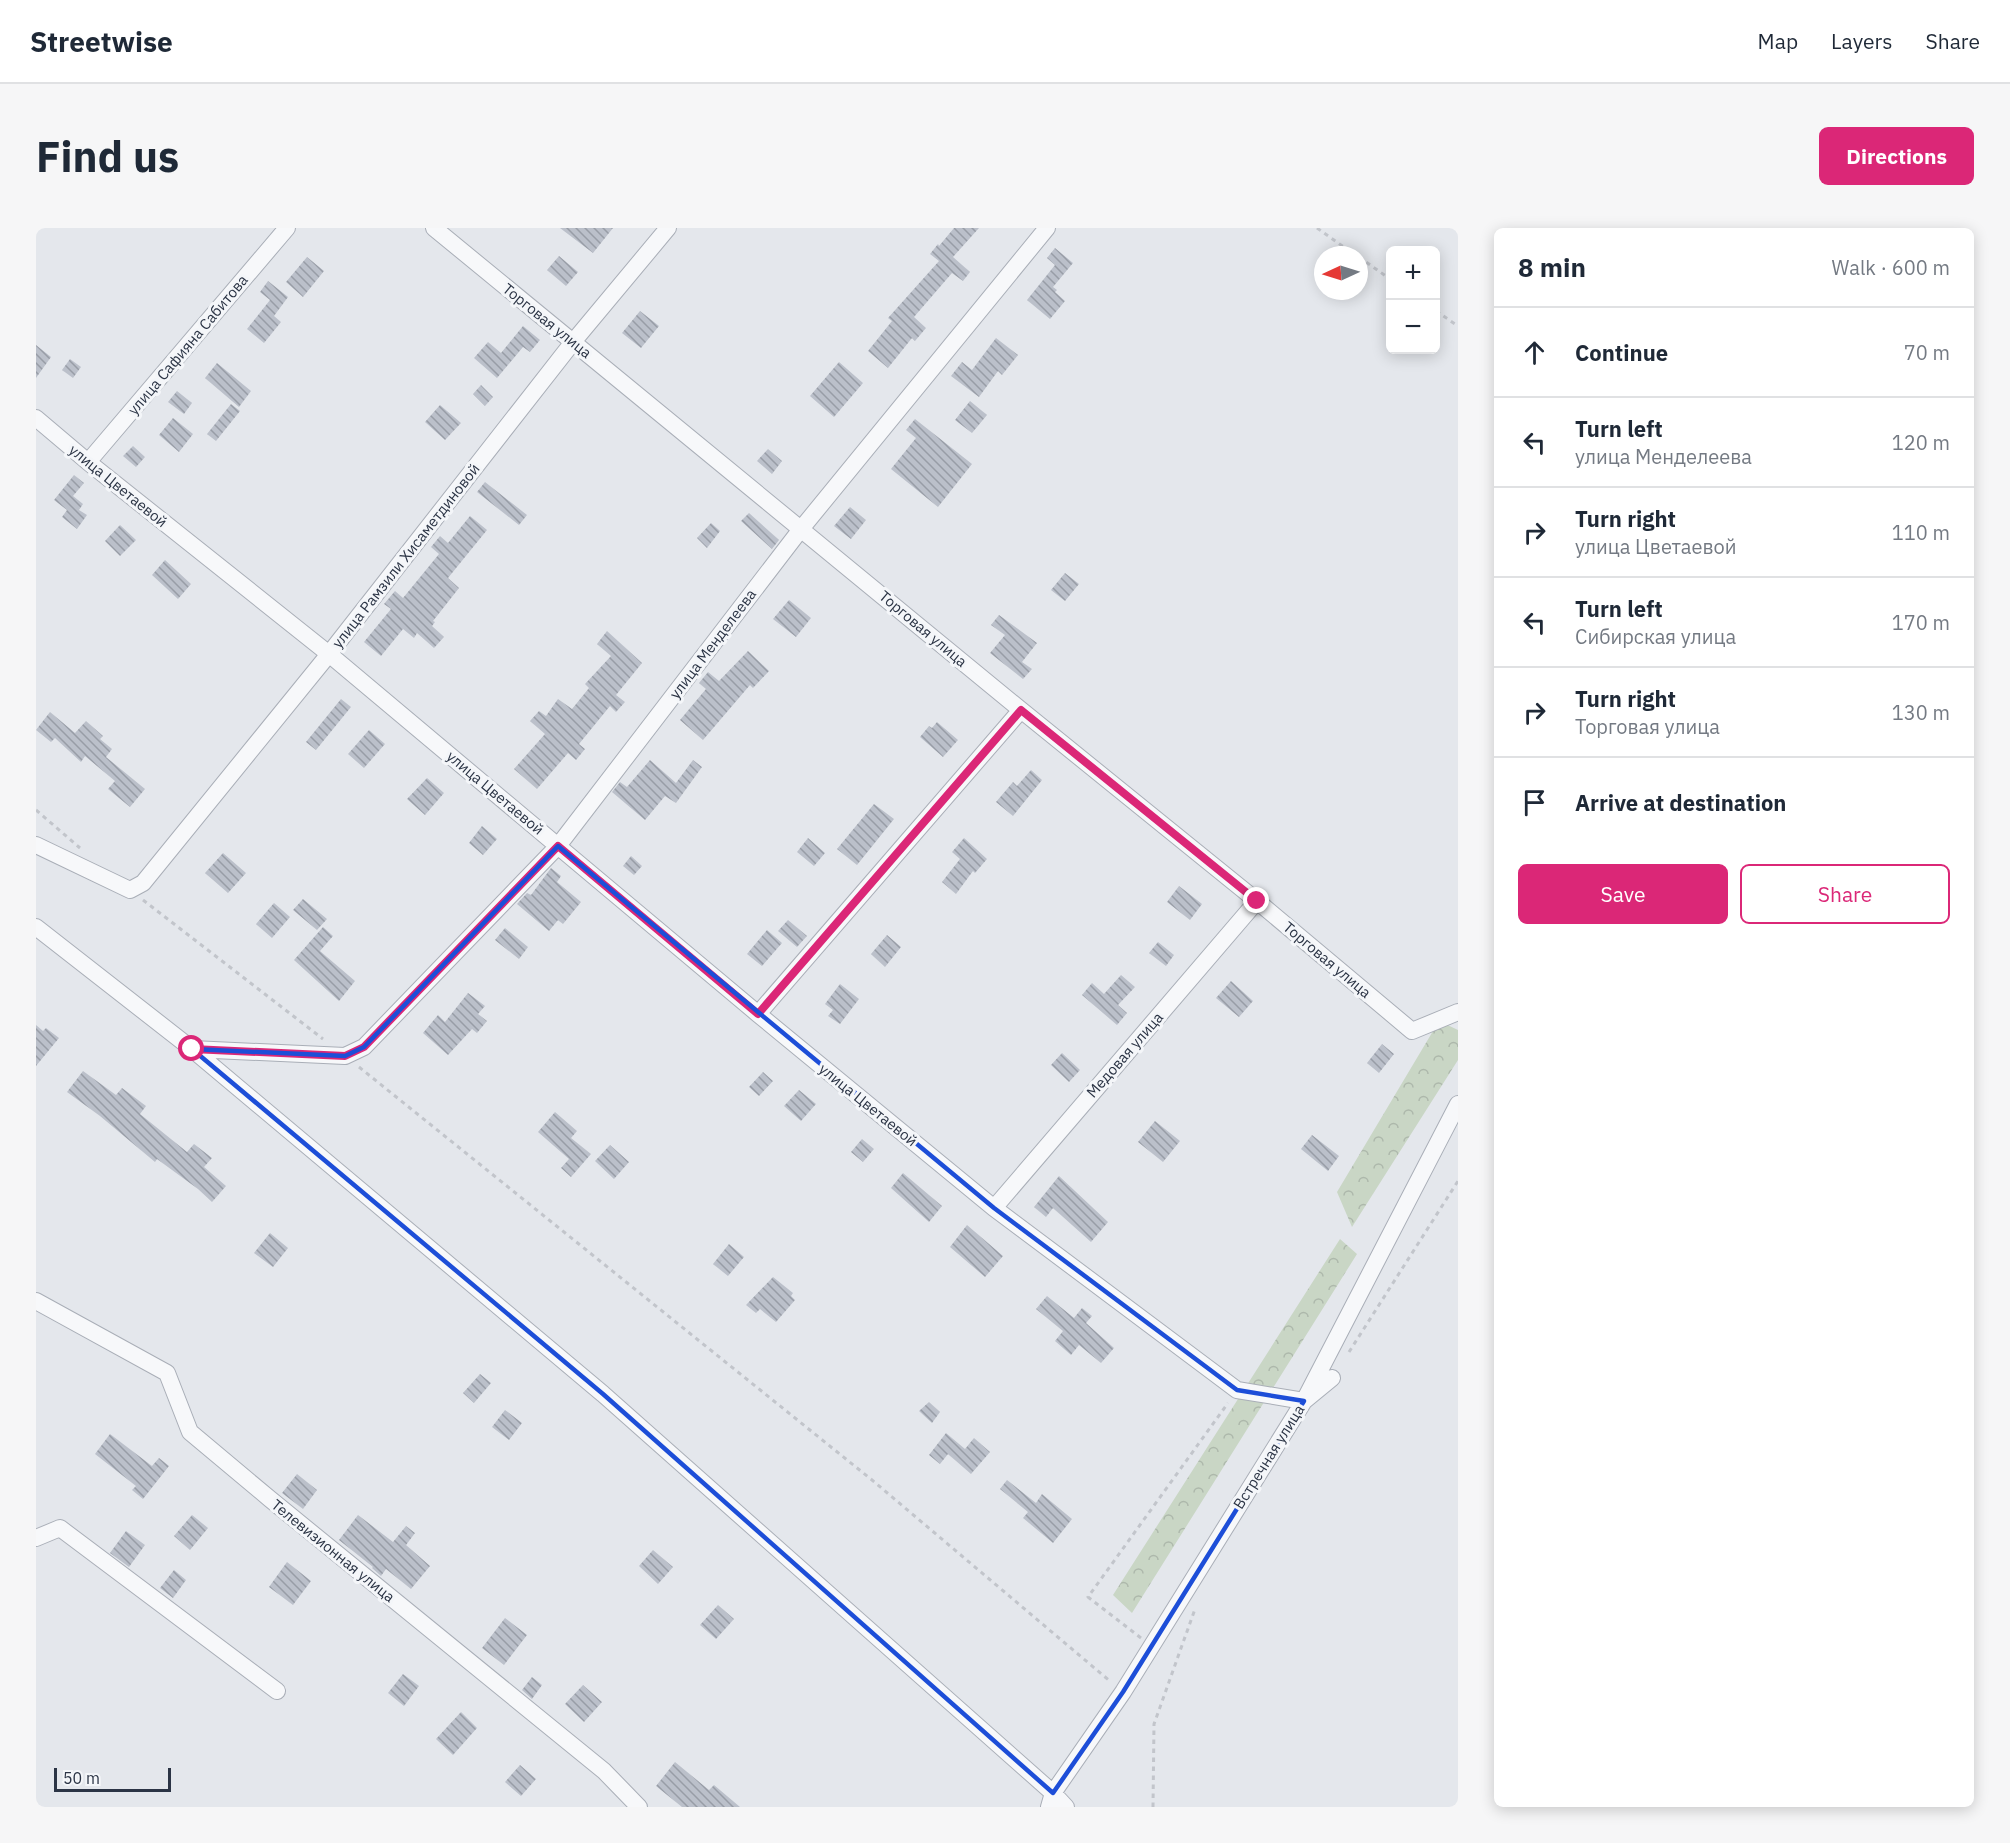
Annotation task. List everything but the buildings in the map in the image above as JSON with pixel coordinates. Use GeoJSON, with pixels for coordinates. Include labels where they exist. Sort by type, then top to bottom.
{"type":"FeatureCollection","features":[{"type":"Feature","properties":{"kind":"street","name":"улица Сафияна Сабитова"},"geometry":{"type":"LineString","coordinates":[[88,462],[287,228]]}},
{"type":"Feature","properties":{"kind":"street","name":"Торговая улица"},"geometry":{"type":"LineString","coordinates":[[434,228],[1257,901],[1412,1031],[1458,1012]]}},
{"type":"Feature","properties":{"kind":"street","name":"улица Рамзили Хисаметдиновой"},"geometry":{"type":"LineString","coordinates":[[137,886],[329,654],[573,342],[668,228]]}},
{"type":"Feature","properties":{"kind":"street","name":"улица Менделеева"},"geometry":{"type":"LineString","coordinates":[[345,1056],[364,1047],[558,846],[801,529],[1047,228]]}},
{"type":"Feature","properties":{"kind":"street","name":"улица Цветаевой"},"geometry":{"type":"LineString","coordinates":[[36,418],[329,654],[758,1014],[994,1208],[1237,1390]]}},
{"type":"Feature","properties":{"kind":"street"},"geometry":{"type":"LineString","coordinates":[[758,1014],[1021,710]]}},
{"type":"Feature","properties":{"kind":"street"},"geometry":{"type":"LineString","coordinates":[[36,845],[137,886]]}},
{"type":"Feature","properties":{"kind":"street","name":"Медовая улица"},"geometry":{"type":"LineString","coordinates":[[994,1208],[1257,901]]}},
{"type":"Feature","properties":{"kind":"street"},"geometry":{"type":"LineString","coordinates":[[36,927],[192,1049],[603,1394],[1051,1800],[1066,1807]]}},
{"type":"Feature","properties":{"kind":"street"},"geometry":{"type":"LineString","coordinates":[[192,1049],[345,1056]]}},
{"type":"Feature","properties":{"kind":"street","name":"Встречная улица"},"geometry":{"type":"LineString","coordinates":[[1051,1800],[1123,1692],[1304,1401],[1458,1104]]}},
{"type":"Feature","properties":{"kind":"street","name":"Телевизионная улица"},"geometry":{"type":"LineString","coordinates":[[36,1301],[166,1373],[190,1432],[604,1772],[639,1807]]}},
{"type":"Feature","properties":{"kind":"street"},"geometry":{"type":"LineString","coordinates":[[1237,1390],[1304,1401],[1332,1378]]}},
{"type":"Feature","properties":{"kind":"street"},"geometry":{"type":"LineString","coordinates":[[36,1538],[60,1528],[277,1691]]}},
{"type":"Feature","properties":{"kind":"path"},"geometry":{"type":"LineString","coordinates":[[1317,228],[1343,246]]}},
{"type":"Feature","properties":{"kind":"path"},"geometry":{"type":"LineString","coordinates":[[1368,264],[1386,276]]}},
{"type":"Feature","properties":{"kind":"path"},"geometry":{"type":"LineString","coordinates":[[1440,313],[1458,326]]}},
{"type":"Feature","properties":{"kind":"path"},"geometry":{"type":"LineString","coordinates":[[36,810],[87,854]]}},
{"type":"Feature","properties":{"kind":"path"},"geometry":{"type":"LineString","coordinates":[[137,886],[862,1472],[1123,1692]]}},
{"type":"Feature","properties":{"kind":"path"},"geometry":{"type":"LineString","coordinates":[[1332,1378],[1458,1181]]}},
{"type":"Feature","properties":{"kind":"path"},"geometry":{"type":"LineString","coordinates":[[1152,1646],[1088,1597],[1237,1390]]}},
{"type":"Feature","properties":{"kind":"path"},"geometry":{"type":"LineString","coordinates":[[1153,1807],[1154,1724],[1196,1607]]}},
{"type":"Feature","properties":{"kind":"highlighted area"},"geometry":{"type":"Polygon","coordinates":[[[558,846],[994,1208],[1237,1390],[1304,1401],[1123,1692],[1053,1793],[603,1394],[192,1049],[345,1056],[364,1047],[558,846]]]}},
{"type":"Feature","properties":{"kind":"green space"},"geometry":{"type":"Polygon","coordinates":[[[1439,1021],[1458,1030],[1458,1060],[1352,1227],[1337,1192],[1439,1021]]]}},
{"type":"Feature","properties":{"kind":"green space"},"geometry":{"type":"Polygon","coordinates":[[[1340,1239],[1357,1254],[1132,1613],[1113,1595],[1340,1239]]]}},
{"type":"Feature","properties":{"kind":"route"},"geometry":{"type":"LineString","coordinates":[[192,1049],[345,1056],[364,1047],[558,846],[758,1014],[1021,710],[1257,901]]}}]}
